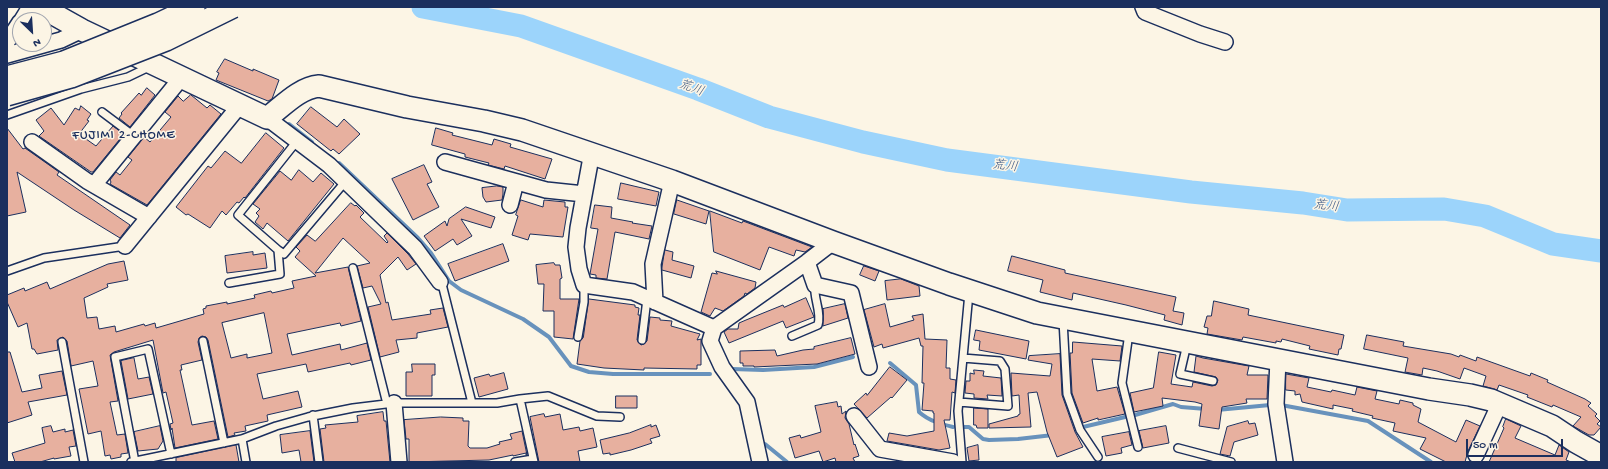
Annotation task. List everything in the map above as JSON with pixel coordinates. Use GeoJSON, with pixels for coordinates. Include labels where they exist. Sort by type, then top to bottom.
{"type":"FeatureCollection","features":[{"type":"Feature","properties":{"kind":"street"},"geometry":{"type":"LineString","coordinates":[[41,7],[82,30],[267,118],[329,165],[415,248],[440,282]]}},
{"type":"Feature","properties":{"kind":"street"},"geometry":{"type":"LineString","coordinates":[[7,77],[64,62],[158,24],[194,7]]}},
{"type":"Feature","properties":{"kind":"street"},"geometry":{"type":"LineString","coordinates":[[7,95],[71,77],[166,40],[233,7]]}},
{"type":"Feature","properties":{"kind":"street"},"geometry":{"type":"LineString","coordinates":[[1142,7],[1146,12],[1224,42]]}},
{"type":"Feature","properties":{"kind":"street"},"geometry":{"type":"LineString","coordinates":[[7,55],[61,40],[82,30]]}},
{"type":"Feature","properties":{"kind":"street"},"geometry":{"type":"LineString","coordinates":[[94,185],[182,77]]}},
{"type":"Feature","properties":{"kind":"street"},"geometry":{"type":"LineString","coordinates":[[267,118],[303,90],[310,87],[319,86],[407,107],[484,121],[522,130],[592,152],[833,242],[1037,314],[1429,389],[1470,395],[1500,403],[1552,426],[1601,456]]}},
{"type":"Feature","properties":{"kind":"street"},"geometry":{"type":"LineString","coordinates":[[126,246],[240,105]]}},
{"type":"Feature","properties":{"kind":"street"},"geometry":{"type":"LineString","coordinates":[[32,142],[94,185],[149,217]]}},
{"type":"Feature","properties":{"kind":"street"},"geometry":{"type":"LineString","coordinates":[[592,152],[576,247],[579,269],[584,285],[633,292],[714,328]]}},
{"type":"Feature","properties":{"kind":"street"},"geometry":{"type":"LineString","coordinates":[[445,162],[546,190],[584,194]]}},
{"type":"Feature","properties":{"kind":"street"},"geometry":{"type":"LineString","coordinates":[[651,301],[653,264],[672,181]]}},
{"type":"Feature","properties":{"kind":"street"},"geometry":{"type":"LineString","coordinates":[[510,205],[516,182]]}},
{"type":"Feature","properties":{"kind":"street"},"geometry":{"type":"LineString","coordinates":[[760,462],[747,402],[722,367],[710,341],[714,328],[808,262],[833,242]]}},
{"type":"Feature","properties":{"kind":"street"},"geometry":{"type":"LineString","coordinates":[[808,262],[815,285],[851,293],[869,367]]}},
{"type":"Feature","properties":{"kind":"street"},"geometry":{"type":"LineString","coordinates":[[1278,360],[1276,404],[1285,462]]}},
{"type":"Feature","properties":{"kind":"street"},"geometry":{"type":"LineString","coordinates":[[1476,455],[1500,403]]}},
{"type":"Feature","properties":{"kind":"street"},"geometry":{"type":"LineString","coordinates":[[390,404],[398,462]]}},
{"type":"Feature","properties":{"kind":"street"},"geometry":{"type":"LineString","coordinates":[[854,416],[880,449],[953,462]]}},
{"type":"Feature","properties":{"kind":"lane"},"geometry":{"type":"LineString","coordinates":[[7,115],[81,89],[128,77],[155,64]]}},
{"type":"Feature","properties":{"kind":"lane"},"geometry":{"type":"LineString","coordinates":[[102,112],[134,136]]}},
{"type":"Feature","properties":{"kind":"lane"},"geometry":{"type":"LineString","coordinates":[[297,141],[238,215],[278,250],[284,254],[345,182]]}},
{"type":"Feature","properties":{"kind":"lane"},"geometry":{"type":"LineString","coordinates":[[7,271],[44,258],[126,246]]}},
{"type":"Feature","properties":{"kind":"lane"},"geometry":{"type":"LineString","coordinates":[[228,283],[280,274],[278,250]]}},
{"type":"Feature","properties":{"kind":"lane"},"geometry":{"type":"LineString","coordinates":[[353,268],[390,404]]}},
{"type":"Feature","properties":{"kind":"lane"},"geometry":{"type":"LineString","coordinates":[[440,282],[443,288],[472,403]]}},
{"type":"Feature","properties":{"kind":"lane"},"geometry":{"type":"LineString","coordinates":[[578,337],[584,302],[584,285]]}},
{"type":"Feature","properties":{"kind":"lane"},"geometry":{"type":"LineString","coordinates":[[792,336],[818,325],[820,319],[814,293],[815,285]]}},
{"type":"Feature","properties":{"kind":"lane"},"geometry":{"type":"LineString","coordinates":[[962,462],[958,411],[970,291]]}},
{"type":"Feature","properties":{"kind":"lane"},"geometry":{"type":"LineString","coordinates":[[642,340],[651,301]]}},
{"type":"Feature","properties":{"kind":"lane"},"geometry":{"type":"LineString","coordinates":[[1063,318],[1067,394],[1080,430],[1098,457]]}},
{"type":"Feature","properties":{"kind":"lane"},"geometry":{"type":"LineString","coordinates":[[1129,331],[1122,383],[1138,447]]}},
{"type":"Feature","properties":{"kind":"lane"},"geometry":{"type":"LineString","coordinates":[[202,341],[224,443]]}},
{"type":"Feature","properties":{"kind":"lane"},"geometry":{"type":"LineString","coordinates":[[62,342],[84,462]]}},
{"type":"Feature","properties":{"kind":"lane"},"geometry":{"type":"LineString","coordinates":[[1187,342],[1180,374],[1213,381]]}},
{"type":"Feature","properties":{"kind":"lane"},"geometry":{"type":"LineString","coordinates":[[135,462],[115,357],[148,349],[171,454]]}},
{"type":"Feature","properties":{"kind":"lane"},"geometry":{"type":"LineString","coordinates":[[959,402],[1008,406],[1005,368],[1000,361],[963,358]]}},
{"type":"Feature","properties":{"kind":"lane"},"geometry":{"type":"LineString","coordinates":[[131,462],[159,459],[171,454],[242,440],[276,426],[313,415],[353,408],[390,404],[497,403],[548,396],[597,416],[620,417]]}},
{"type":"Feature","properties":{"kind":"lane"},"geometry":{"type":"LineString","coordinates":[[515,462],[534,460],[520,399]]}},
{"type":"Feature","properties":{"kind":"lane"},"geometry":{"type":"LineString","coordinates":[[313,415],[319,462]]}},
{"type":"Feature","properties":{"kind":"lane"},"geometry":{"type":"LineString","coordinates":[[242,440],[246,462]]}},
{"type":"Feature","properties":{"kind":"lane"},"geometry":{"type":"LineString","coordinates":[[1178,448],[1231,462]]}},
{"type":"Feature","properties":{"kind":"building"},"geometry":{"type":"Polygon","coordinates":[[[225,59],[279,80],[272,99],[268,101],[216,80],[219,73],[217,72],[225,59]]]}},
{"type":"Feature","properties":{"kind":"building"},"geometry":{"type":"Polygon","coordinates":[[[147,88],[155,95],[130,127],[119,118],[122,114],[121,113],[139,93],[141,95],[147,88]]]}},
{"type":"Feature","properties":{"kind":"building"},"geometry":{"type":"Polygon","coordinates":[[[191,95],[207,108],[210,105],[221,114],[147,205],[110,184],[110,180],[116,172],[120,175],[132,160],[128,157],[144,137],[150,142],[171,117],[165,112],[178,96],[183,101],[191,95]]]}},
{"type":"Feature","properties":{"kind":"building"},"geometry":{"type":"Polygon","coordinates":[[[81,106],[91,114],[87,120],[89,121],[79,134],[96,146],[113,126],[124,134],[93,172],[39,136],[44,131],[36,120],[51,108],[64,125],[75,108],[79,110],[81,106]]]}},
{"type":"Feature","properties":{"kind":"building"},"geometry":{"type":"Polygon","coordinates":[[[311,107],[337,127],[344,119],[360,134],[339,154],[333,149],[331,151],[297,124],[311,107]]]}},
{"type":"Feature","properties":{"kind":"building"},"geometry":{"type":"Polygon","coordinates":[[[7,128],[23,149],[25,148],[59,172],[57,175],[130,225],[120,238],[74,210],[17,172],[26,212],[7,216],[7,128]]]}},
{"type":"Feature","properties":{"kind":"building"},"geometry":{"type":"Polygon","coordinates":[[[436,128],[453,133],[452,135],[492,145],[494,139],[511,144],[510,147],[552,159],[545,179],[505,166],[504,169],[488,165],[489,163],[465,157],[465,154],[432,145],[436,128]]]}},
{"type":"Feature","properties":{"kind":"building"},"geometry":{"type":"Polygon","coordinates":[[[266,133],[284,148],[245,198],[244,197],[239,203],[237,202],[226,215],[222,211],[210,228],[188,214],[186,215],[176,207],[208,166],[211,168],[225,151],[241,163],[266,133]]]}},
{"type":"Feature","properties":{"kind":"building"},"geometry":{"type":"Polygon","coordinates":[[[424,165],[432,182],[427,184],[439,207],[413,220],[392,179],[424,165]]]}},
{"type":"Feature","properties":{"kind":"building"},"geometry":{"type":"Polygon","coordinates":[[[299,170],[313,182],[321,173],[334,184],[288,241],[267,223],[263,229],[255,222],[259,216],[256,213],[260,209],[253,204],[280,171],[291,180],[299,170]]]}},
{"type":"Feature","properties":{"kind":"building"},"geometry":{"type":"Polygon","coordinates":[[[621,183],[659,192],[656,206],[618,199],[621,183]]]}},
{"type":"Feature","properties":{"kind":"building"},"geometry":{"type":"Polygon","coordinates":[[[497,186],[503,187],[502,200],[486,202],[483,197],[482,188],[497,186]]]}},
{"type":"Feature","properties":{"kind":"building"},"geometry":{"type":"Polygon","coordinates":[[[521,200],[543,207],[544,200],[565,202],[565,207],[568,207],[563,237],[530,234],[528,240],[512,235],[521,200]]]}},
{"type":"Feature","properties":{"kind":"building"},"geometry":{"type":"Polygon","coordinates":[[[677,200],[709,211],[706,224],[674,214],[677,200]]]}},
{"type":"Feature","properties":{"kind":"building"},"geometry":{"type":"Polygon","coordinates":[[[351,203],[355,206],[356,205],[364,213],[360,217],[387,243],[388,242],[384,236],[387,233],[416,264],[407,270],[398,257],[380,275],[386,303],[388,302],[392,320],[431,314],[430,310],[443,308],[448,327],[417,333],[417,338],[396,340],[399,352],[380,357],[368,307],[381,304],[372,286],[363,288],[357,266],[370,263],[343,238],[315,273],[348,267],[361,321],[341,326],[340,323],[287,334],[292,355],[340,344],[341,350],[367,343],[371,360],[308,372],[306,364],[257,374],[263,399],[298,391],[302,407],[267,415],[268,421],[245,426],[246,431],[234,433],[235,435],[228,437],[208,340],[206,337],[202,336],[199,338],[198,342],[202,360],[181,365],[182,370],[180,370],[192,425],[214,421],[218,439],[175,448],[170,424],[173,423],[166,392],[163,393],[153,340],[114,352],[110,355],[118,401],[110,402],[117,435],[125,434],[128,453],[121,454],[121,457],[111,459],[110,455],[105,456],[101,431],[88,434],[79,389],[98,386],[93,361],[71,366],[67,341],[63,337],[57,340],[58,350],[37,354],[34,349],[32,349],[27,323],[18,327],[7,302],[7,295],[24,288],[25,291],[47,282],[50,289],[108,264],[124,261],[128,280],[107,284],[108,287],[84,298],[87,318],[97,317],[99,329],[115,326],[116,332],[144,324],[145,326],[155,323],[156,328],[204,314],[203,309],[206,308],[206,306],[227,302],[227,304],[255,298],[254,295],[294,288],[292,281],[316,276],[295,257],[300,251],[296,247],[307,235],[315,241],[351,203]],[[264,313],[222,323],[231,358],[247,354],[247,358],[272,353],[264,313]]]}},
{"type":"Feature","properties":{"kind":"building"},"geometry":{"type":"Polygon","coordinates":[[[595,205],[612,207],[611,218],[652,226],[649,239],[615,232],[607,279],[596,278],[596,275],[590,274],[598,229],[591,228],[595,205]]]}},
{"type":"Feature","properties":{"kind":"building"},"geometry":{"type":"Polygon","coordinates":[[[466,207],[495,217],[491,228],[461,219],[472,236],[457,245],[453,239],[435,251],[424,236],[445,221],[447,226],[449,219],[466,207]]]}},
{"type":"Feature","properties":{"kind":"building"},"geometry":{"type":"Polygon","coordinates":[[[710,211],[742,223],[743,221],[812,247],[805,252],[796,250],[794,256],[769,247],[760,270],[714,252],[710,211]]]}},
{"type":"Feature","properties":{"kind":"building"},"geometry":{"type":"Polygon","coordinates":[[[503,244],[509,261],[455,281],[448,264],[503,244]]]}},
{"type":"Feature","properties":{"kind":"building"},"geometry":{"type":"Polygon","coordinates":[[[665,250],[673,252],[672,260],[694,266],[691,278],[662,270],[665,250]]]}},
{"type":"Feature","properties":{"kind":"building"},"geometry":{"type":"Polygon","coordinates":[[[253,252],[253,255],[265,253],[267,268],[227,273],[225,256],[253,252]]]}},
{"type":"Feature","properties":{"kind":"building"},"geometry":{"type":"Polygon","coordinates":[[[1012,256],[1065,270],[1065,273],[1176,297],[1173,311],[1184,313],[1182,325],[1164,320],[1165,315],[1126,305],[1073,293],[1072,300],[1040,292],[1043,280],[1008,271],[1012,256]]]}},
{"type":"Feature","properties":{"kind":"building"},"geometry":{"type":"Polygon","coordinates":[[[554,263],[555,265],[560,265],[562,278],[560,279],[560,299],[579,299],[573,339],[554,337],[554,311],[543,311],[544,284],[538,284],[536,265],[554,263]]]}},
{"type":"Feature","properties":{"kind":"building"},"geometry":{"type":"Polygon","coordinates":[[[864,266],[879,271],[875,281],[860,275],[864,266]]]}},
{"type":"Feature","properties":{"kind":"building"},"geometry":{"type":"Polygon","coordinates":[[[716,271],[756,282],[755,288],[747,294],[745,293],[744,296],[723,311],[715,308],[710,316],[701,312],[712,273],[717,274],[716,271]]]}},
{"type":"Feature","properties":{"kind":"building"},"geometry":{"type":"Polygon","coordinates":[[[901,279],[919,286],[920,296],[887,300],[885,281],[901,279]]]}},
{"type":"Feature","properties":{"kind":"building"},"geometry":{"type":"Polygon","coordinates":[[[806,298],[814,317],[786,328],[783,321],[729,343],[724,332],[728,329],[738,329],[739,323],[783,305],[784,307],[806,298]]]}},
{"type":"Feature","properties":{"kind":"building"},"geometry":{"type":"Polygon","coordinates":[[[589,299],[635,305],[635,307],[639,308],[638,315],[640,315],[637,340],[641,345],[647,341],[650,317],[672,321],[671,326],[700,334],[697,340],[701,339],[701,365],[697,365],[697,369],[644,368],[644,370],[604,368],[577,364],[580,341],[583,338],[589,299]]]}},
{"type":"Feature","properties":{"kind":"building"},"geometry":{"type":"Polygon","coordinates":[[[1214,301],[1249,309],[1248,315],[1344,335],[1341,349],[1339,349],[1338,355],[1309,349],[1310,346],[1282,339],[1281,342],[1276,341],[1276,343],[1243,337],[1242,340],[1207,334],[1208,328],[1204,327],[1207,316],[1211,316],[1214,301]]]}},
{"type":"Feature","properties":{"kind":"building"},"geometry":{"type":"Polygon","coordinates":[[[845,304],[848,318],[823,326],[823,309],[845,304]]]}},
{"type":"Feature","properties":{"kind":"building"},"geometry":{"type":"Polygon","coordinates":[[[885,304],[890,327],[914,320],[912,316],[923,314],[925,339],[947,340],[946,368],[950,368],[950,379],[956,380],[955,393],[952,392],[950,420],[944,420],[950,448],[939,450],[887,441],[889,433],[907,436],[934,431],[934,413],[933,411],[922,410],[924,383],[922,383],[923,346],[921,346],[919,338],[883,348],[882,344],[874,347],[864,310],[885,304]]]}},
{"type":"Feature","properties":{"kind":"building"},"geometry":{"type":"Polygon","coordinates":[[[976,330],[1029,341],[1026,359],[979,350],[980,341],[974,340],[976,330]]]}},
{"type":"Feature","properties":{"kind":"building"},"geometry":{"type":"Polygon","coordinates":[[[1367,335],[1404,342],[1403,346],[1451,354],[1459,357],[1460,355],[1476,361],[1477,357],[1530,376],[1531,373],[1548,380],[1547,382],[1591,403],[1588,406],[1597,414],[1595,416],[1600,421],[1597,424],[1601,427],[1594,435],[1589,435],[1573,426],[1581,417],[1553,405],[1552,407],[1527,397],[1528,395],[1499,385],[1497,390],[1483,386],[1486,376],[1464,368],[1460,379],[1423,368],[1422,375],[1405,372],[1408,358],[1364,349],[1367,335]]]}},
{"type":"Feature","properties":{"kind":"building"},"geometry":{"type":"Polygon","coordinates":[[[851,338],[855,354],[817,364],[754,367],[743,366],[743,363],[740,363],[740,351],[775,350],[777,356],[814,349],[814,347],[851,338]]]}},
{"type":"Feature","properties":{"kind":"building"},"geometry":{"type":"Polygon","coordinates":[[[1073,342],[1122,346],[1120,361],[1092,359],[1097,391],[1117,387],[1125,414],[1098,420],[1098,418],[1083,423],[1072,393],[1070,353],[1072,353],[1073,342]]]}},
{"type":"Feature","properties":{"kind":"building"},"geometry":{"type":"Polygon","coordinates":[[[7,352],[10,352],[22,392],[42,388],[39,375],[62,371],[67,395],[28,402],[32,415],[7,423],[7,352]]]}},
{"type":"Feature","properties":{"kind":"building"},"geometry":{"type":"Polygon","coordinates":[[[1159,352],[1176,355],[1171,384],[1192,387],[1193,382],[1212,386],[1216,385],[1218,380],[1216,377],[1194,372],[1196,356],[1249,366],[1247,375],[1268,375],[1267,399],[1246,399],[1247,403],[1222,407],[1219,429],[1199,426],[1202,404],[1195,402],[1162,398],[1163,406],[1134,412],[1130,393],[1153,388],[1159,352]]]}},
{"type":"Feature","properties":{"kind":"building"},"geometry":{"type":"Polygon","coordinates":[[[1060,354],[1062,395],[1075,432],[1083,447],[1057,457],[1047,432],[1037,392],[1028,393],[1031,427],[989,428],[989,424],[1018,416],[1020,414],[1019,395],[1012,396],[1011,373],[1050,376],[1052,364],[1028,360],[1029,356],[1060,354]]]}},
{"type":"Feature","properties":{"kind":"building"},"geometry":{"type":"Polygon","coordinates":[[[134,358],[138,379],[149,377],[153,394],[128,399],[121,361],[134,358]]]}},
{"type":"Feature","properties":{"kind":"building"},"geometry":{"type":"Polygon","coordinates":[[[412,364],[435,364],[435,375],[432,375],[432,396],[406,396],[406,372],[412,372],[412,364]]]}},
{"type":"Feature","properties":{"kind":"building"},"geometry":{"type":"Polygon","coordinates":[[[890,367],[907,380],[892,398],[891,397],[867,418],[854,404],[866,393],[867,395],[890,367]]]}},
{"type":"Feature","properties":{"kind":"building"},"geometry":{"type":"Polygon","coordinates":[[[974,370],[984,371],[983,376],[1001,378],[1002,396],[987,395],[988,399],[974,398],[974,394],[965,393],[966,381],[970,381],[970,373],[974,374],[974,370]]]}},
{"type":"Feature","properties":{"kind":"building"},"geometry":{"type":"Polygon","coordinates":[[[504,373],[508,389],[479,397],[474,378],[489,374],[490,376],[504,373]]]}},
{"type":"Feature","properties":{"kind":"building"},"geometry":{"type":"Polygon","coordinates":[[[1286,374],[1309,378],[1307,387],[1355,395],[1357,387],[1377,391],[1375,399],[1399,404],[1400,400],[1413,403],[1413,405],[1421,409],[1418,422],[1456,442],[1466,420],[1480,426],[1468,451],[1465,462],[1446,462],[1420,449],[1426,438],[1393,431],[1395,423],[1372,418],[1373,416],[1352,411],[1353,409],[1333,405],[1333,409],[1302,402],[1300,394],[1295,395],[1295,391],[1286,390],[1286,374]]]}},
{"type":"Feature","properties":{"kind":"building"},"geometry":{"type":"Polygon","coordinates":[[[616,396],[637,396],[637,408],[616,408],[616,396]]]}},
{"type":"Feature","properties":{"kind":"building"},"geometry":{"type":"Polygon","coordinates":[[[837,402],[838,407],[841,406],[842,414],[846,411],[845,418],[849,424],[854,445],[855,444],[859,456],[853,458],[855,462],[836,462],[835,458],[823,462],[819,451],[795,458],[789,438],[800,435],[801,438],[821,432],[815,406],[837,402]]]}},
{"type":"Feature","properties":{"kind":"building"},"geometry":{"type":"Polygon","coordinates":[[[974,408],[988,409],[988,428],[977,428],[976,425],[974,425],[974,408]]]}},
{"type":"Feature","properties":{"kind":"building"},"geometry":{"type":"Polygon","coordinates":[[[383,412],[384,421],[386,421],[390,462],[324,462],[320,429],[326,428],[325,425],[358,422],[357,416],[383,412]]]}},
{"type":"Feature","properties":{"kind":"building"},"geometry":{"type":"Polygon","coordinates":[[[544,414],[545,417],[560,414],[563,430],[579,427],[580,431],[593,428],[597,447],[578,451],[580,462],[539,462],[530,417],[544,414]]]}},
{"type":"Feature","properties":{"kind":"building"},"geometry":{"type":"Polygon","coordinates":[[[441,417],[463,418],[463,421],[469,421],[468,446],[470,448],[487,448],[500,444],[499,442],[512,439],[510,434],[522,431],[527,455],[526,453],[489,460],[409,462],[409,439],[406,439],[404,420],[441,417]]]}},
{"type":"Feature","properties":{"kind":"building"},"geometry":{"type":"Polygon","coordinates":[[[1506,419],[1521,426],[1515,438],[1555,455],[1559,445],[1569,452],[1566,460],[1571,462],[1489,462],[1504,428],[1506,419]]]}},
{"type":"Feature","properties":{"kind":"building"},"geometry":{"type":"Polygon","coordinates":[[[1248,421],[1249,424],[1255,423],[1258,435],[1234,442],[1230,456],[1220,454],[1227,427],[1248,421]]]}},
{"type":"Feature","properties":{"kind":"building"},"geometry":{"type":"Polygon","coordinates":[[[651,425],[651,427],[656,425],[660,436],[650,439],[652,443],[610,455],[610,453],[603,454],[600,440],[629,433],[651,425]]]}},
{"type":"Feature","properties":{"kind":"building"},"geometry":{"type":"Polygon","coordinates":[[[51,426],[53,432],[65,429],[65,432],[73,430],[76,446],[69,447],[71,456],[54,458],[40,462],[15,462],[12,453],[45,443],[42,428],[51,426]]]}},
{"type":"Feature","properties":{"kind":"building"},"geometry":{"type":"Polygon","coordinates":[[[160,426],[163,441],[158,449],[138,451],[134,432],[160,426]]]}},
{"type":"Feature","properties":{"kind":"building"},"geometry":{"type":"Polygon","coordinates":[[[1166,426],[1169,443],[1143,448],[1139,431],[1166,426]]]}},
{"type":"Feature","properties":{"kind":"building"},"geometry":{"type":"Polygon","coordinates":[[[310,431],[314,462],[301,462],[299,450],[282,453],[280,435],[310,431]]]}},
{"type":"Feature","properties":{"kind":"building"},"geometry":{"type":"Polygon","coordinates":[[[1129,432],[1132,445],[1121,448],[1122,453],[1106,456],[1102,437],[1129,432]]]}},
{"type":"Feature","properties":{"kind":"building"},"geometry":{"type":"Polygon","coordinates":[[[236,445],[239,462],[176,462],[176,458],[236,445]]]}},
{"type":"Feature","properties":{"kind":"building"},"geometry":{"type":"Polygon","coordinates":[[[978,445],[979,460],[969,461],[967,448],[978,445]]]}},
{"type":"Feature","properties":{"kind":"waterway","name":"荒川"},"geometry":{"type":"LineString","coordinates":[[423,7],[521,26],[698,89],[769,117],[863,142],[947,160],[1191,192],[1303,203],[1347,210],[1444,209],[1485,216],[1553,244],[1601,251]]}},
{"type":"Feature","properties":{"kind":"waterway"},"geometry":{"type":"LineString","coordinates":[[289,124],[312,142]]}},
{"type":"Feature","properties":{"kind":"waterway"},"geometry":{"type":"LineString","coordinates":[[339,163],[418,238],[431,253],[449,281],[461,290],[523,319],[549,337],[571,366],[589,372],[613,374],[710,374]]}},
{"type":"Feature","properties":{"kind":"waterway"},"geometry":{"type":"LineString","coordinates":[[732,369],[763,370],[814,367],[853,357]]}},
{"type":"Feature","properties":{"kind":"waterway"},"geometry":{"type":"LineString","coordinates":[[890,363],[916,385],[919,412],[931,420],[953,427]]}},
{"type":"Feature","properties":{"kind":"waterway"},"geometry":{"type":"LineString","coordinates":[[1135,415],[1173,404],[1181,407],[1206,409]]}},
{"type":"Feature","properties":{"kind":"waterway"},"geometry":{"type":"LineString","coordinates":[[1217,410],[1270,405]]}},
{"type":"Feature","properties":{"kind":"waterway"},"geometry":{"type":"LineString","coordinates":[[1281,405],[1368,421],[1431,462]]}},
{"type":"Feature","properties":{"kind":"waterway"},"geometry":{"type":"LineString","coordinates":[[1083,427],[1125,417]]}},
{"type":"Feature","properties":{"kind":"waterway"},"geometry":{"type":"LineString","coordinates":[[963,427],[969,427],[983,439],[989,440],[1018,439],[1053,435]]}},
{"type":"Feature","properties":{"kind":"waterway"},"geometry":{"type":"LineString","coordinates":[[765,444],[787,462]]}},
{"type":"Feature","properties":{"kind":"district","name":"FUJIMI 2-CHOME"},"geometry":{"type":"Point","coordinates":[124,136]}}]}
